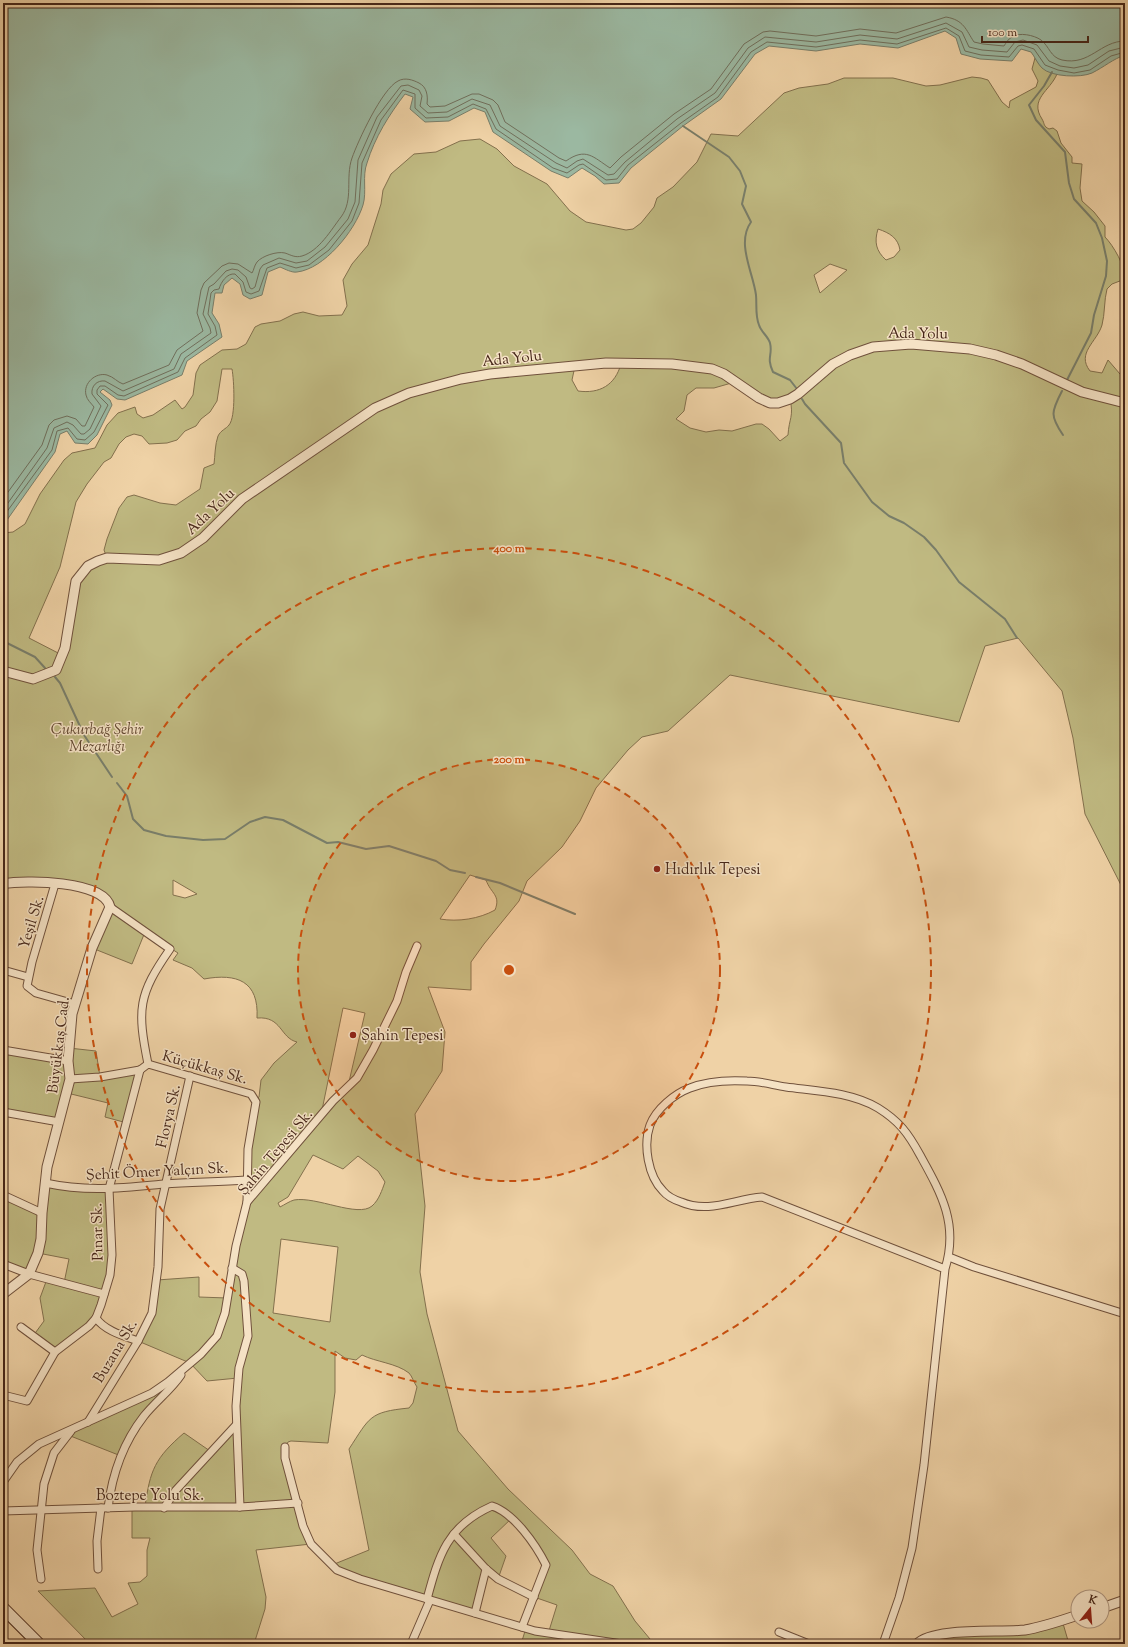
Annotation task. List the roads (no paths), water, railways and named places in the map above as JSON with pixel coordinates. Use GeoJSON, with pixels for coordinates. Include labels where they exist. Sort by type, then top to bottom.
{"type":"FeatureCollection","features":[{"type":"Feature","properties":{"kind":"main road"},"geometry":{"type":"LineString","coordinates":[[3,1608],[39,1644]]}},
{"type":"Feature","properties":{"kind":"street","name":"Ada Yolu"},"geometry":{"type":"LineString","coordinates":[[3,671],[33,679],[56,670],[65,648],[76,581],[88,566],[98,560],[107,558],[159,560],[181,553],[203,538],[242,499],[375,408],[409,394],[461,379],[490,374],[606,363],[672,364],[712,369],[724,374],[759,398],[770,403],[778,403],[794,396],[833,364],[850,355],[873,347],[911,344],[970,349],[996,355],[1022,364],[1082,392],[1125,403]]}},
{"type":"Feature","properties":{"kind":"street"},"geometry":{"type":"LineString","coordinates":[[3,884],[18,882],[55,884],[93,891],[109,901],[110,907],[170,949],[151,977],[141,1004],[142,1034],[148,1064]]}},
{"type":"Feature","properties":{"kind":"street","name":"Yeşil Sk."},"geometry":{"type":"LineString","coordinates":[[28,977],[55,884]]}},
{"type":"Feature","properties":{"kind":"street","name":"Büyükkaş Cad."},"geometry":{"type":"LineString","coordinates":[[29,1274],[41,1239],[42,1213],[49,1156],[70,1079],[68,1061],[75,1004],[92,948],[110,907]]}},
{"type":"Feature","properties":{"kind":"street","name":"Şahin Tepesi Sk."},"geometry":{"type":"LineString","coordinates":[[88,1422],[152,1393],[186,1367],[211,1345],[220,1330],[225,1313],[236,1246],[247,1202],[333,1102],[356,1078],[373,1050],[398,1001],[406,972],[417,946]]}},
{"type":"Feature","properties":{"kind":"street"},"geometry":{"type":"LineString","coordinates":[[3,970],[28,977],[27,986],[31,991],[75,1004]]}},
{"type":"Feature","properties":{"kind":"street"},"geometry":{"type":"LineString","coordinates":[[3,1050],[68,1061]]}},
{"type":"Feature","properties":{"kind":"street","name":"Küçükkaş Sk."},"geometry":{"type":"LineString","coordinates":[[140,1070],[148,1064],[252,1094],[256,1102],[248,1149],[246,1180],[247,1202]]}},
{"type":"Feature","properties":{"kind":"street"},"geometry":{"type":"LineString","coordinates":[[70,1079],[100,1077],[140,1070]]}},
{"type":"Feature","properties":{"kind":"street","name":"Pınar Sk."},"geometry":{"type":"LineString","coordinates":[[3,1395],[27,1401],[55,1352],[89,1326],[96,1318],[110,1275],[112,1255],[109,1189],[140,1070]]}},
{"type":"Feature","properties":{"kind":"street","name":"Florya Sk."},"geometry":{"type":"LineString","coordinates":[[165,1184],[190,1076]]}},
{"type":"Feature","properties":{"kind":"street"},"geometry":{"type":"LineString","coordinates":[[883,1644],[899,1598],[912,1548],[924,1465],[945,1269],[949,1257],[949,1223],[942,1196],[908,1133],[888,1115],[859,1098],[748,1081],[711,1083],[689,1088],[671,1100],[659,1110],[650,1125],[648,1158],[652,1172],[657,1184],[664,1192],[682,1203],[703,1208],[725,1205],[746,1198],[762,1197],[945,1269]]}},
{"type":"Feature","properties":{"kind":"street"},"geometry":{"type":"LineString","coordinates":[[3,1112],[59,1122]]}},
{"type":"Feature","properties":{"kind":"street","name":"Şehit Ömer Yalçın Sk."},"geometry":{"type":"LineString","coordinates":[[45,1183],[86,1189],[109,1189],[165,1184],[246,1180]]}},
{"type":"Feature","properties":{"kind":"street","name":"Buzana Sk."},"geometry":{"type":"LineString","coordinates":[[88,1422],[138,1341],[152,1314],[156,1291],[160,1209],[165,1184]]}},
{"type":"Feature","properties":{"kind":"street"},"geometry":{"type":"LineString","coordinates":[[3,1194],[42,1213]]}},
{"type":"Feature","properties":{"kind":"street"},"geometry":{"type":"LineString","coordinates":[[949,1257],[974,1267],[1125,1314]]}},
{"type":"Feature","properties":{"kind":"street"},"geometry":{"type":"LineString","coordinates":[[3,1264],[29,1274],[104,1294]]}},
{"type":"Feature","properties":{"kind":"street"},"geometry":{"type":"LineString","coordinates":[[232,1268],[242,1274],[244,1281],[248,1336],[237,1385],[236,1425],[240,1507]]}},
{"type":"Feature","properties":{"kind":"street"},"geometry":{"type":"LineString","coordinates":[[3,1294],[29,1274]]}},
{"type":"Feature","properties":{"kind":"street"},"geometry":{"type":"LineString","coordinates":[[96,1318],[99,1324],[138,1341]]}},
{"type":"Feature","properties":{"kind":"street"},"geometry":{"type":"LineString","coordinates":[[21,1327],[55,1352]]}},
{"type":"Feature","properties":{"kind":"street"},"geometry":{"type":"LineString","coordinates":[[98,1569],[97,1542],[104,1508],[115,1470],[130,1437],[144,1416],[178,1380],[186,1367]]}},
{"type":"Feature","properties":{"kind":"street"},"geometry":{"type":"LineString","coordinates":[[3,1482],[17,1462],[39,1444],[88,1422]]}},
{"type":"Feature","properties":{"kind":"street"},"geometry":{"type":"LineString","coordinates":[[164,1508],[181,1484],[236,1425]]}},
{"type":"Feature","properties":{"kind":"street"},"geometry":{"type":"LineString","coordinates":[[40,1579],[37,1550],[44,1484],[50,1463],[61,1443],[73,1429]]}},
{"type":"Feature","properties":{"kind":"street"},"geometry":{"type":"LineString","coordinates":[[285,1447],[285,1458],[303,1526],[311,1544],[337,1570],[360,1579],[552,1635],[583,1642],[622,1644]]}},
{"type":"Feature","properties":{"kind":"street","name":"Boztepe Yolu Sk."},"geometry":{"type":"LineString","coordinates":[[3,1511],[104,1508],[240,1507],[298,1503]]}},
{"type":"Feature","properties":{"kind":"street"},"geometry":{"type":"LineString","coordinates":[[411,1644],[428,1599],[438,1559],[448,1540],[476,1513],[492,1506],[501,1509],[512,1518],[539,1552],[546,1566],[522,1627]]}},
{"type":"Feature","properties":{"kind":"street"},"geometry":{"type":"LineString","coordinates":[[454,1534],[486,1569],[513,1588],[534,1597]]}},
{"type":"Feature","properties":{"kind":"street"},"geometry":{"type":"LineString","coordinates":[[475,1613],[486,1569]]}},
{"type":"Feature","properties":{"kind":"street"},"geometry":{"type":"LineString","coordinates":[[1110,1605],[1125,1600]]}},
{"type":"Feature","properties":{"kind":"street"},"geometry":{"type":"LineString","coordinates":[[917,1644],[938,1635],[1024,1630],[1046,1626],[1070,1618]]}},
{"type":"Feature","properties":{"kind":"street"},"geometry":{"type":"LineString","coordinates":[[779,1632],[809,1644]]}},
{"type":"Feature","properties":{"kind":"water"},"geometry":{"type":"Polygon","coordinates":[[[3,3],[1125,3],[1125,55],[1087,75],[1066,76],[1046,71],[1040,66],[1031,52],[1021,49],[1012,61],[980,59],[961,54],[956,38],[945,31],[898,48],[860,44],[816,51],[769,46],[755,54],[721,99],[683,126],[631,168],[619,183],[604,184],[582,168],[568,178],[551,171],[493,132],[485,112],[474,108],[449,121],[425,122],[410,109],[413,97],[405,94],[388,118],[370,153],[366,168],[363,205],[353,226],[337,247],[318,264],[307,269],[295,272],[288,271],[280,267],[268,272],[262,295],[250,299],[243,295],[240,284],[232,278],[224,285],[222,293],[215,293],[212,313],[219,324],[222,337],[187,361],[182,375],[125,400],[117,399],[103,389],[100,392],[110,400],[112,405],[97,435],[88,444],[75,443],[67,431],[60,434],[55,452],[7,520],[3,521],[3,3]]]}},
{"type":"Feature","properties":{"kind":"waterway"},"geometry":{"type":"LineString","coordinates":[[1052,72],[1044,86],[1029,105],[1036,120],[1065,152],[1069,183],[1074,199],[1096,223],[1102,238],[1107,261],[1106,276],[1094,315],[1091,333],[1067,380]]}},
{"type":"Feature","properties":{"kind":"waterway"},"geometry":{"type":"LineString","coordinates":[[683,126],[729,157],[740,171],[746,186],[742,204],[751,222],[747,230],[745,248],[756,295],[758,321],[770,343],[770,363],[773,372],[790,380],[797,389]]}},
{"type":"Feature","properties":{"kind":"waterway"},"geometry":{"type":"LineString","coordinates":[[1062,391],[1054,409],[1054,418],[1063,435]]}},
{"type":"Feature","properties":{"kind":"waterway"},"geometry":{"type":"LineString","coordinates":[[802,399],[841,443],[844,463],[872,502],[889,516],[904,523],[924,537],[936,550],[959,582],[1005,619],[1017,638]]}},
{"type":"Feature","properties":{"kind":"waterway"},"geometry":{"type":"LineString","coordinates":[[3,637],[5,642],[35,657],[45,668]]}},
{"type":"Feature","properties":{"kind":"waterway"},"geometry":{"type":"LineString","coordinates":[[55,677],[60,683],[84,735],[112,777]]}},
{"type":"Feature","properties":{"kind":"waterway"},"geometry":{"type":"LineString","coordinates":[[117,783],[127,796],[133,819],[144,830],[166,836],[203,840],[225,839],[250,822],[265,817],[283,820],[327,843],[338,842],[366,849],[389,846],[436,861],[450,870],[465,873]]}},
{"type":"Feature","properties":{"kind":"waterway"},"geometry":{"type":"LineString","coordinates":[[476,877],[500,883],[575,914]]}},
{"type":"Feature","properties":{"kind":"place","name":"Hıdırlık Tepesi"},"geometry":{"type":"Point","coordinates":[657,869]}},
{"type":"Feature","properties":{"kind":"place","name":"Şahin Tepesi"},"geometry":{"type":"Point","coordinates":[353,1035]}},
{"type":"Feature","properties":{"kind":"park label","name":"Çukurbağ Şehir Mezarlığı"},"geometry":{"type":"Point","coordinates":[97,738]}}]}
